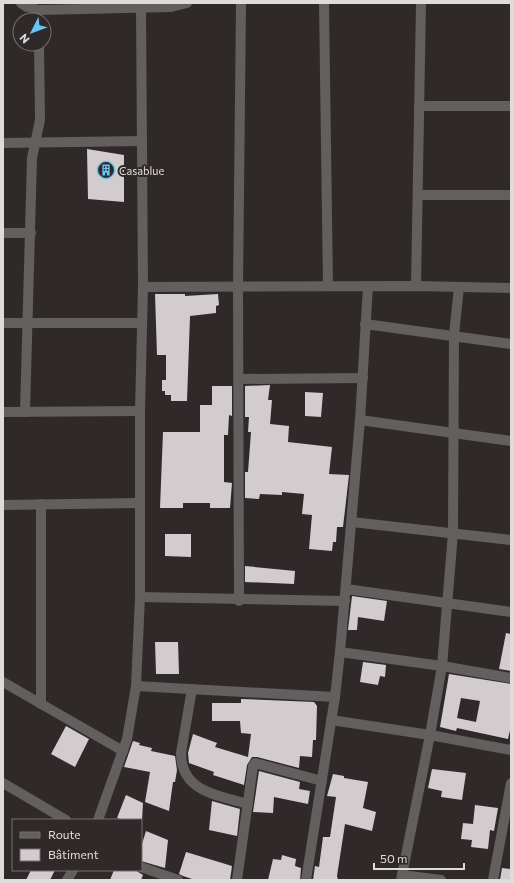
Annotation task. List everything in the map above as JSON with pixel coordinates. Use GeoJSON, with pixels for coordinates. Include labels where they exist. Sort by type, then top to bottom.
{"type":"FeatureCollection","features":[{"type":"Feature","properties":{"kind":"street"},"geometry":{"type":"LineString","coordinates":[[21,3],[34,12]]}},
{"type":"Feature","properties":{"kind":"street"},"geometry":{"type":"LineString","coordinates":[[52,13],[95,6],[141,9],[171,7],[187,3]]}},
{"type":"Feature","properties":{"kind":"street"},"geometry":{"type":"LineString","coordinates":[[239,600],[238,288],[241,3]]}},
{"type":"Feature","properties":{"kind":"street"},"geometry":{"type":"LineString","coordinates":[[324,3],[328,286]]}},
{"type":"Feature","properties":{"kind":"street"},"geometry":{"type":"LineString","coordinates":[[416,286],[421,3]]}},
{"type":"Feature","properties":{"kind":"street"},"geometry":{"type":"LineString","coordinates":[[98,819],[129,730],[136,686],[140,598],[139,503],[143,287],[141,9]]}},
{"type":"Feature","properties":{"kind":"street"},"geometry":{"type":"LineString","coordinates":[[25,412],[31,233],[31,173],[34,143],[40,120],[39,52]]}},
{"type":"Feature","properties":{"kind":"street"},"geometry":{"type":"LineString","coordinates":[[419,106],[511,106]]}},
{"type":"Feature","properties":{"kind":"street"},"geometry":{"type":"LineString","coordinates":[[3,143],[142,140]]}},
{"type":"Feature","properties":{"kind":"street"},"geometry":{"type":"LineString","coordinates":[[418,196],[511,195]]}},
{"type":"Feature","properties":{"kind":"street"},"geometry":{"type":"LineString","coordinates":[[3,233],[31,233]]}},
{"type":"Feature","properties":{"kind":"street"},"geometry":{"type":"LineString","coordinates":[[306,880],[332,720],[340,652],[360,420],[368,286]]}},
{"type":"Feature","properties":{"kind":"street"},"geometry":{"type":"LineString","coordinates":[[143,287],[238,288],[416,286],[511,288]]}},
{"type":"Feature","properties":{"kind":"street"},"geometry":{"type":"LineString","coordinates":[[441,880],[401,877],[430,735],[442,666],[448,604],[454,534],[454,335],[458,287]]}},
{"type":"Feature","properties":{"kind":"street"},"geometry":{"type":"LineString","coordinates":[[3,324],[142,323]]}},
{"type":"Feature","properties":{"kind":"street"},"geometry":{"type":"LineString","coordinates":[[365,324],[511,344]]}},
{"type":"Feature","properties":{"kind":"street"},"geometry":{"type":"LineString","coordinates":[[239,379],[363,378]]}},
{"type":"Feature","properties":{"kind":"street"},"geometry":{"type":"LineString","coordinates":[[3,412],[140,411]]}},
{"type":"Feature","properties":{"kind":"street"},"geometry":{"type":"LineString","coordinates":[[360,420],[511,441]]}},
{"type":"Feature","properties":{"kind":"street"},"geometry":{"type":"LineString","coordinates":[[3,505],[139,503]]}},
{"type":"Feature","properties":{"kind":"street"},"geometry":{"type":"LineString","coordinates":[[41,704],[42,504]]}},
{"type":"Feature","properties":{"kind":"street"},"geometry":{"type":"LineString","coordinates":[[352,522],[511,540]]}},
{"type":"Feature","properties":{"kind":"street"},"geometry":{"type":"LineString","coordinates":[[346,589],[511,612]]}},
{"type":"Feature","properties":{"kind":"street"},"geometry":{"type":"LineString","coordinates":[[140,598],[344,601]]}},
{"type":"Feature","properties":{"kind":"street"},"geometry":{"type":"LineString","coordinates":[[340,652],[442,666],[511,678]]}},
{"type":"Feature","properties":{"kind":"street"},"geometry":{"type":"LineString","coordinates":[[3,682],[123,751]]}},
{"type":"Feature","properties":{"kind":"street"},"geometry":{"type":"LineString","coordinates":[[136,686],[335,697]]}},
{"type":"Feature","properties":{"kind":"street"},"geometry":{"type":"LineString","coordinates":[[192,689],[181,753],[181,764],[185,775],[198,787],[214,794],[248,804]]}},
{"type":"Feature","properties":{"kind":"street"},"geometry":{"type":"LineString","coordinates":[[332,720],[430,735],[511,750]]}},
{"type":"Feature","properties":{"kind":"street"},"geometry":{"type":"LineString","coordinates":[[237,880],[253,766],[255,762],[322,781]]}},
{"type":"Feature","properties":{"kind":"street"},"geometry":{"type":"LineString","coordinates":[[3,783],[64,819]]}},
{"type":"Feature","properties":{"kind":"street"},"geometry":{"type":"LineString","coordinates":[[493,880],[511,783]]}},
{"type":"Feature","properties":{"kind":"street"},"geometry":{"type":"LineString","coordinates":[[142,867],[178,880]]}},
{"type":"Feature","properties":{"kind":"street"},"geometry":{"type":"LineString","coordinates":[[67,880],[72,871]]}},
{"type":"Feature","properties":{"kind":"building","name":"Casablue"},"geometry":{"type":"Polygon","coordinates":[[[87,149],[124,155],[124,202],[88,199],[87,149]]]}},
{"type":"Feature","properties":{"kind":"building"},"geometry":{"type":"Polygon","coordinates":[[[155,294],[185,294],[185,296],[218,294],[219,305],[216,306],[216,313],[190,316],[187,401],[171,401],[171,395],[165,395],[165,391],[162,391],[162,380],[166,380],[166,355],[157,355],[155,294]]]}},
{"type":"Feature","properties":{"kind":"building"},"geometry":{"type":"Polygon","coordinates":[[[270,385],[268,400],[272,400],[270,424],[289,426],[288,442],[332,447],[329,474],[349,475],[343,527],[337,527],[336,542],[333,542],[332,551],[309,549],[312,515],[302,514],[304,494],[282,492],[282,495],[260,494],[259,499],[245,498],[245,472],[248,472],[251,432],[248,432],[249,417],[245,417],[245,386],[270,385]]]}},
{"type":"Feature","properties":{"kind":"building"},"geometry":{"type":"Polygon","coordinates":[[[212,386],[232,386],[232,416],[229,415],[228,435],[224,435],[224,482],[232,483],[230,508],[210,508],[210,503],[183,503],[183,508],[160,508],[163,432],[200,432],[200,405],[212,405],[212,386]]]}},
{"type":"Feature","properties":{"kind":"building"},"geometry":{"type":"Polygon","coordinates":[[[305,392],[323,393],[321,417],[305,416],[305,392]]]}},
{"type":"Feature","properties":{"kind":"building"},"geometry":{"type":"Polygon","coordinates":[[[165,534],[191,534],[191,557],[165,556],[165,534]]]}},
{"type":"Feature","properties":{"kind":"building"},"geometry":{"type":"Polygon","coordinates":[[[245,566],[295,571],[294,584],[245,582],[245,566]]]}},
{"type":"Feature","properties":{"kind":"building"},"geometry":{"type":"Polygon","coordinates":[[[352,596],[387,601],[384,621],[358,617],[357,630],[348,630],[352,596]]]}},
{"type":"Feature","properties":{"kind":"building"},"geometry":{"type":"Polygon","coordinates":[[[506,633],[511,634],[511,671],[499,669],[506,633]]]}},
{"type":"Feature","properties":{"kind":"building"},"geometry":{"type":"Polygon","coordinates":[[[155,642],[178,642],[179,674],[156,674],[155,642]]]}},
{"type":"Feature","properties":{"kind":"building"},"geometry":{"type":"Polygon","coordinates":[[[363,662],[386,665],[385,677],[380,676],[378,685],[360,682],[363,662]]]}},
{"type":"Feature","properties":{"kind":"building"},"geometry":{"type":"Polygon","coordinates":[[[449,674],[511,684],[511,726],[508,739],[457,728],[456,731],[440,727],[449,674]],[[461,698],[457,718],[476,722],[480,701],[461,698]]]}},
{"type":"Feature","properties":{"kind":"building"},"geometry":{"type":"Polygon","coordinates":[[[241,699],[314,702],[317,706],[316,740],[313,740],[312,757],[300,756],[299,768],[252,757],[247,765],[244,785],[213,775],[214,772],[189,763],[188,753],[193,734],[217,743],[215,747],[248,757],[251,734],[241,733],[240,721],[212,721],[212,703],[241,703],[241,699]]]}},
{"type":"Feature","properties":{"kind":"building"},"geometry":{"type":"Polygon","coordinates":[[[66,726],[89,739],[75,767],[51,754],[66,726]]]}},
{"type":"Feature","properties":{"kind":"building"},"geometry":{"type":"Polygon","coordinates":[[[133,741],[140,743],[139,745],[152,748],[151,751],[175,756],[177,770],[175,782],[173,782],[169,811],[145,802],[150,772],[124,767],[133,741]]]}},
{"type":"Feature","properties":{"kind":"building"},"geometry":{"type":"Polygon","coordinates":[[[432,769],[466,773],[462,800],[441,797],[442,791],[428,788],[432,769]]]}},
{"type":"Feature","properties":{"kind":"building"},"geometry":{"type":"Polygon","coordinates":[[[259,771],[300,782],[299,789],[310,791],[308,804],[274,797],[273,813],[253,812],[259,771]]]}},
{"type":"Feature","properties":{"kind":"building"},"geometry":{"type":"Polygon","coordinates":[[[333,774],[344,776],[344,778],[368,782],[363,808],[376,812],[372,831],[345,824],[337,876],[338,880],[313,880],[315,866],[319,867],[323,837],[330,837],[336,797],[327,796],[333,774]]]}},
{"type":"Feature","properties":{"kind":"building"},"geometry":{"type":"Polygon","coordinates":[[[126,795],[143,803],[142,820],[117,818],[126,795]]]}},
{"type":"Feature","properties":{"kind":"building"},"geometry":{"type":"Polygon","coordinates":[[[212,801],[240,809],[237,836],[209,830],[212,801]]]}},
{"type":"Feature","properties":{"kind":"building"},"geometry":{"type":"Polygon","coordinates":[[[475,805],[498,808],[494,831],[490,830],[488,849],[471,847],[472,840],[461,839],[463,823],[473,824],[475,805]]]}},
{"type":"Feature","properties":{"kind":"building"},"geometry":{"type":"Polygon","coordinates":[[[146,831],[168,840],[165,868],[142,861],[142,844],[146,831]]]}},
{"type":"Feature","properties":{"kind":"building"},"geometry":{"type":"Polygon","coordinates":[[[186,852],[232,866],[230,880],[195,880],[179,874],[186,852]]]}},
{"type":"Feature","properties":{"kind":"building"},"geometry":{"type":"Polygon","coordinates":[[[282,855],[296,859],[295,866],[301,868],[300,880],[268,880],[273,859],[281,860],[282,855]]]}},
{"type":"Feature","properties":{"kind":"building"},"geometry":{"type":"Polygon","coordinates":[[[502,868],[511,869],[511,880],[500,880],[502,868]]]}},
{"type":"Feature","properties":{"kind":"building"},"geometry":{"type":"Polygon","coordinates":[[[30,871],[54,871],[50,880],[26,880],[30,871]]]}},
{"type":"Feature","properties":{"kind":"building"},"geometry":{"type":"Polygon","coordinates":[[[114,871],[137,871],[143,875],[141,880],[110,880],[114,871]]]}},
{"type":"Feature","properties":{"kind":"place","name":"Casablue"},"geometry":{"type":"Point","coordinates":[106,170]}}]}
